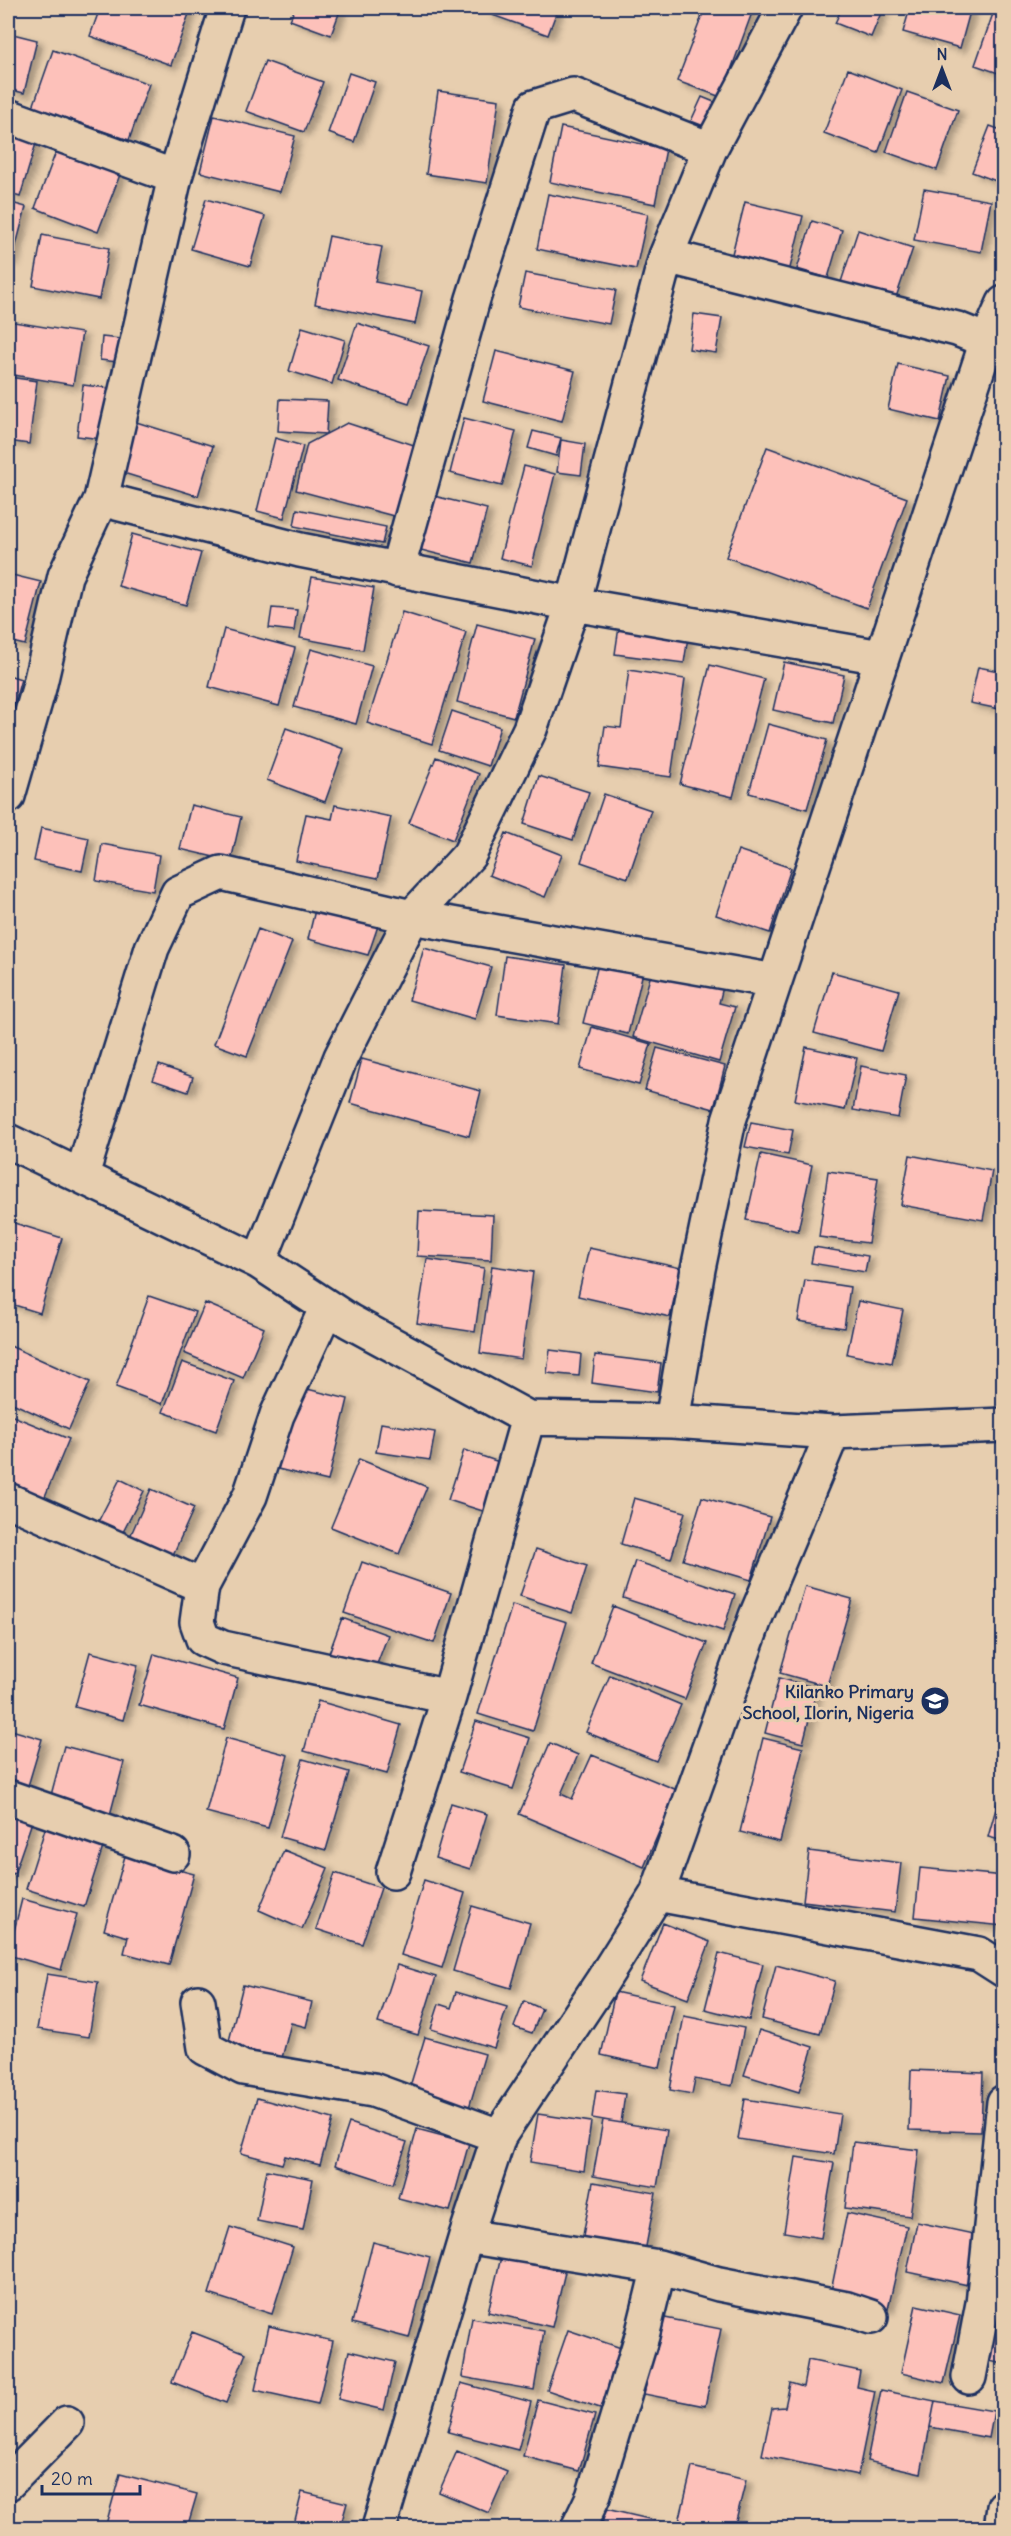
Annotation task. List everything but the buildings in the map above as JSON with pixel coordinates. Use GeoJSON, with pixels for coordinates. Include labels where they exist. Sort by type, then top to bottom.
{"type":"FeatureCollection","features":[{"type":"Feature","properties":{"kind":"street"},"geometry":{"type":"LineString","coordinates":[[8,796],[39,688],[65,576],[101,499],[175,177],[227,8]]}},
{"type":"Feature","properties":{"kind":"street"},"geometry":{"type":"LineString","coordinates":[[259,1262],[341,1057],[412,917],[469,855],[530,729],[573,604],[666,256],[710,148],[785,8]]}},
{"type":"Feature","properties":{"kind":"street"},"geometry":{"type":"LineString","coordinates":[[397,570],[473,299],[534,107],[573,95],[710,148]]}},
{"type":"Feature","properties":{"kind":"street"},"geometry":{"type":"LineString","coordinates":[[8,116],[175,177]]}},
{"type":"Feature","properties":{"kind":"street"},"geometry":{"type":"LineString","coordinates":[[666,256],[957,329],[987,341]]}},
{"type":"Feature","properties":{"kind":"street"},"geometry":{"type":"LineString","coordinates":[[672,1421],[698,1269],[729,1120],[987,341],[1004,303]]}},
{"type":"Feature","properties":{"kind":"street"},"geometry":{"type":"LineString","coordinates":[[101,499],[300,550],[397,570],[573,604],[881,657]]}},
{"type":"Feature","properties":{"kind":"street"},"geometry":{"type":"LineString","coordinates":[[82,1175],[152,948],[178,893],[221,873],[412,917],[775,981]]}},
{"type":"Feature","properties":{"kind":"street"},"geometry":{"type":"LineString","coordinates":[[8,1141],[259,1262],[327,1307],[528,1418],[672,1421],[833,1432],[1004,1425]]}},
{"type":"Feature","properties":{"kind":"street"},"geometry":{"type":"LineString","coordinates":[[327,1307],[277,1415],[250,1496],[201,1586],[197,1622],[203,1639],[223,1648],[449,1697]]}},
{"type":"Feature","properties":{"kind":"street"},"geometry":{"type":"LineString","coordinates":[[393,1872],[449,1697],[528,1418]]}},
{"type":"Feature","properties":{"kind":"street"},"geometry":{"type":"LineString","coordinates":[[379,2529],[466,2236],[499,2136],[657,1894],[756,1616],[833,1432]]}},
{"type":"Feature","properties":{"kind":"street"},"geometry":{"type":"LineString","coordinates":[[8,1500],[201,1586]]}},
{"type":"Feature","properties":{"kind":"street"},"geometry":{"type":"LineString","coordinates":[[8,1797],[173,1854]]}},
{"type":"Feature","properties":{"kind":"street"},"geometry":{"type":"LineString","coordinates":[[657,1894],[979,1954],[1004,1970]]}},
{"type":"Feature","properties":{"kind":"street"},"geometry":{"type":"LineString","coordinates":[[198,2002],[205,2048],[243,2068],[373,2090],[499,2136]]}},
{"type":"Feature","properties":{"kind":"street"},"geometry":{"type":"LineString","coordinates":[[969,2377],[983,2303],[1004,2102]]}},
{"type":"Feature","properties":{"kind":"street"},"geometry":{"type":"LineString","coordinates":[[466,2236],[658,2267],[720,2284],[847,2308],[871,2317]]}},
{"type":"Feature","properties":{"kind":"street"},"geometry":{"type":"LineString","coordinates":[[578,2529],[593,2497],[642,2336],[658,2267]]}},
{"type":"Feature","properties":{"kind":"street"},"geometry":{"type":"LineString","coordinates":[[8,2483],[67,2423]]}},
{"type":"Feature","properties":{"kind":"street"},"geometry":{"type":"LineString","coordinates":[[1001,2529],[1004,2507]]}},
{"type":"Feature","properties":{"kind":"place","name":"Kilanko Primary School, Ilorin, Nigeria"},"geometry":{"type":"Point","coordinates":[935,1701]}}]}
